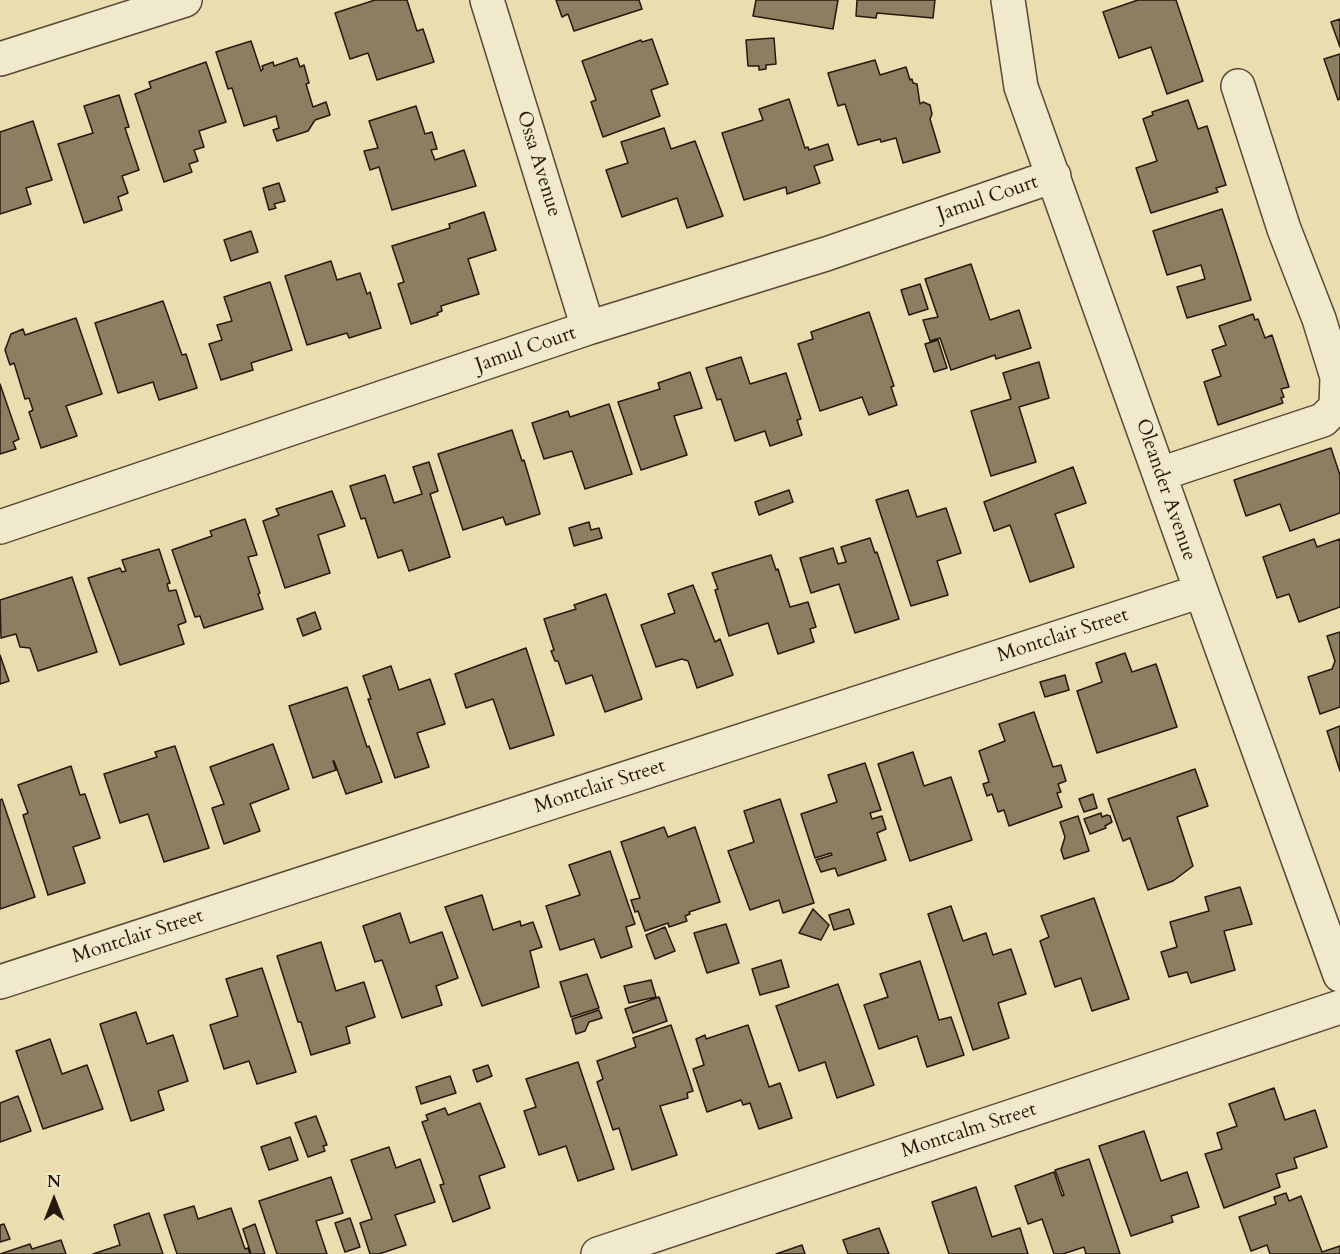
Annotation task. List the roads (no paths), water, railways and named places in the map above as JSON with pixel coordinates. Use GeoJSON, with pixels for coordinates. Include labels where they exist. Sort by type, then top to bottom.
{"type":"FeatureCollection","features":[{"type":"Feature","properties":{"kind":"street"},"geometry":{"type":"LineString","coordinates":[[0,59],[185,0]]}},
{"type":"Feature","properties":{"kind":"street","name":"Ossa Avenue"},"geometry":{"type":"LineString","coordinates":[[487,0],[588,328]]}},
{"type":"Feature","properties":{"kind":"street","name":"Oleander Avenue"},"geometry":{"type":"LineString","coordinates":[[1008,0],[1021,87],[1340,975]]}},
{"type":"Feature","properties":{"kind":"street"},"geometry":{"type":"LineString","coordinates":[[1160,474],[1323,420],[1336,407],[1337,377],[1319,320],[1284,229],[1238,86]]}},
{"type":"Feature","properties":{"kind":"street","name":"Jamul Court"},"geometry":{"type":"LineString","coordinates":[[0,527],[297,429],[588,328],[826,254],[1054,176]]}},
{"type":"Feature","properties":{"kind":"street","name":"Montclair Street"},"geometry":{"type":"LineString","coordinates":[[0,982],[1201,591]]}},
{"type":"Feature","properties":{"kind":"street","name":"Montcalm Street"},"geometry":{"type":"LineString","coordinates":[[598,1254],[1340,1007]]}}]}
